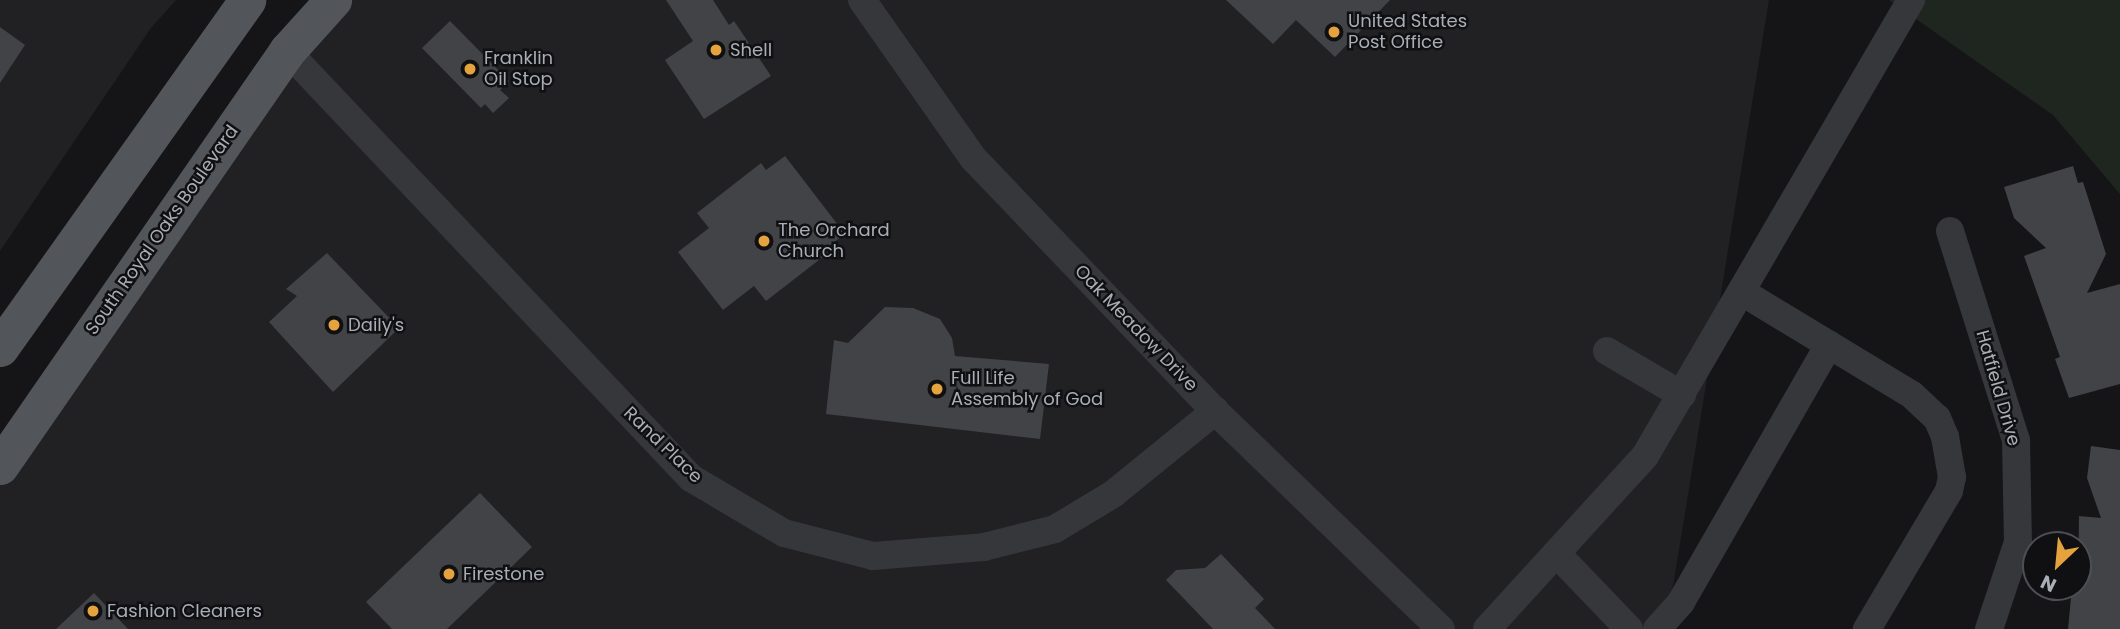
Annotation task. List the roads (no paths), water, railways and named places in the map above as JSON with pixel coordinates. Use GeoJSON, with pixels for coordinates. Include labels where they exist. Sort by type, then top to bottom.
{"type":"FeatureCollection","features":[{"type":"Feature","properties":{"kind":"main road"},"geometry":{"type":"LineString","coordinates":[[0,348],[247,0]]}},
{"type":"Feature","properties":{"kind":"main road","name":"South Royal Oaks Boulevard"},"geometry":{"type":"LineString","coordinates":[[0,466],[287,51],[333,0]]}},
{"type":"Feature","properties":{"kind":"street","name":"Oak Meadow Drive"},"geometry":{"type":"LineString","coordinates":[[862,0],[973,158],[1215,411],[1441,629]]}},
{"type":"Feature","properties":{"kind":"street"},"geometry":{"type":"LineString","coordinates":[[1487,629],[1645,456],[1911,0]]}},
{"type":"Feature","properties":{"kind":"street","name":"Rand Place"},"geometry":{"type":"LineString","coordinates":[[287,51],[691,478],[784,533],[873,556],[984,547],[1055,529],[1113,494],[1215,411]]}},
{"type":"Feature","properties":{"kind":"street","name":"Hatfield Drive"},"geometry":{"type":"LineString","coordinates":[[1950,231],[2016,440],[2018,542],[1989,629]]}},
{"type":"Feature","properties":{"kind":"street"},"geometry":{"type":"LineString","coordinates":[[1742,292],[1912,396],[1937,418],[1951,459],[1949,491],[1867,629]]}},
{"type":"Feature","properties":{"kind":"street"},"geometry":{"type":"LineString","coordinates":[[1657,629],[1681,602],[1829,345]]}},
{"type":"Feature","properties":{"kind":"street"},"geometry":{"type":"LineString","coordinates":[[1607,351],[1682,395]]}},
{"type":"Feature","properties":{"kind":"street"},"geometry":{"type":"LineString","coordinates":[[1557,555],[1629,629]]}},
{"type":"Feature","properties":{"kind":"place","name":"United States Post Office"},"geometry":{"type":"Point","coordinates":[1334,32]}},
{"type":"Feature","properties":{"kind":"place","name":"Shell"},"geometry":{"type":"Point","coordinates":[716,50]}},
{"type":"Feature","properties":{"kind":"place","name":"Franklin Oil Stop"},"geometry":{"type":"Point","coordinates":[470,69]}},
{"type":"Feature","properties":{"kind":"place","name":"The Orchard Church"},"geometry":{"type":"Point","coordinates":[764,241]}},
{"type":"Feature","properties":{"kind":"place","name":"Daily's"},"geometry":{"type":"Point","coordinates":[334,325]}},
{"type":"Feature","properties":{"kind":"place","name":"Full Life Assembly of God"},"geometry":{"type":"Point","coordinates":[937,389]}},
{"type":"Feature","properties":{"kind":"place","name":"Firestone"},"geometry":{"type":"Point","coordinates":[449,574]}},
{"type":"Feature","properties":{"kind":"place","name":"Fashion Cleaners"},"geometry":{"type":"Point","coordinates":[93,611]}}]}
